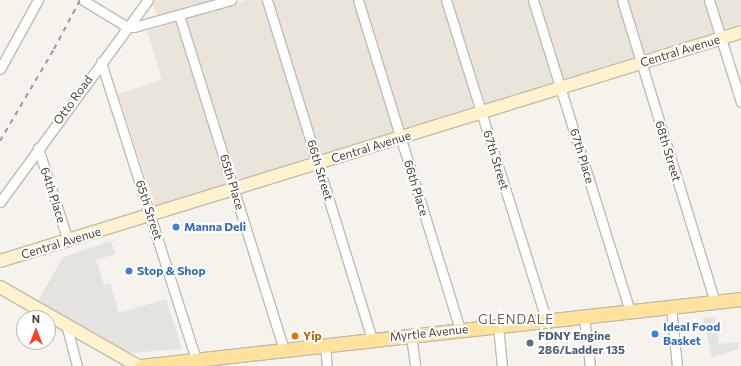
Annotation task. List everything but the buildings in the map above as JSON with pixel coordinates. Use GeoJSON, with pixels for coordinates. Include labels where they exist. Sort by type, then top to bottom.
{"type":"FeatureCollection","features":[{"type":"Feature","properties":{"kind":"main road","name":"Central Avenue"},"geometry":{"type":"LineString","coordinates":[[0,261],[151,216],[741,32]]}},
{"type":"Feature","properties":{"kind":"main road"},"geometry":{"type":"LineString","coordinates":[[0,287],[139,366]]}},
{"type":"Feature","properties":{"kind":"main road","name":"Myrtle Avenue"},"geometry":{"type":"LineString","coordinates":[[139,366],[741,299]]}},
{"type":"Feature","properties":{"kind":"street"},"geometry":{"type":"LineString","coordinates":[[0,69],[38,0]]}},
{"type":"Feature","properties":{"kind":"street"},"geometry":{"type":"LineString","coordinates":[[83,0],[127,27],[179,15],[231,0]]}},
{"type":"Feature","properties":{"kind":"street","name":"Otto Road"},"geometry":{"type":"LineString","coordinates":[[0,202],[101,62],[148,0]]}},
{"type":"Feature","properties":{"kind":"street","name":"66th Street"},"geometry":{"type":"LineString","coordinates":[[267,0],[372,340]]}},
{"type":"Feature","properties":{"kind":"street","name":"66th Place"},"geometry":{"type":"LineString","coordinates":[[358,0],[460,330]]}},
{"type":"Feature","properties":{"kind":"street","name":"67th Street"},"geometry":{"type":"LineString","coordinates":[[446,0],[546,320]]}},
{"type":"Feature","properties":{"kind":"street","name":"67th Place"},"geometry":{"type":"LineString","coordinates":[[533,0],[630,312]]}},
{"type":"Feature","properties":{"kind":"street","name":"68th Street"},"geometry":{"type":"LineString","coordinates":[[622,0],[715,302]]}},
{"type":"Feature","properties":{"kind":"street"},"geometry":{"type":"LineString","coordinates":[[710,0],[741,102]]}},
{"type":"Feature","properties":{"kind":"street","name":"65th Place"},"geometry":{"type":"LineString","coordinates":[[179,15],[284,350]]}},
{"type":"Feature","properties":{"kind":"street","name":"65th Street"},"geometry":{"type":"LineString","coordinates":[[101,62],[196,359]]}},
{"type":"Feature","properties":{"kind":"street","name":"64th Place"},"geometry":{"type":"LineString","coordinates":[[38,148],[68,241]]}},
{"type":"Feature","properties":{"kind":"street"},"geometry":{"type":"LineString","coordinates":[[671,307],[677,366]]}},
{"type":"Feature","properties":{"kind":"street"},"geometry":{"type":"LineString","coordinates":[[584,317],[590,366]]}},
{"type":"Feature","properties":{"kind":"street"},"geometry":{"type":"LineString","coordinates":[[66,324],[77,366]]}},
{"type":"Feature","properties":{"kind":"street"},"geometry":{"type":"LineString","coordinates":[[498,326],[502,366]]}},
{"type":"Feature","properties":{"kind":"street"},"geometry":{"type":"LineString","coordinates":[[411,336],[415,366]]}},
{"type":"Feature","properties":{"kind":"street"},"geometry":{"type":"LineString","coordinates":[[325,345],[327,366]]}},
{"type":"Feature","properties":{"kind":"shaded area"},"geometry":{"type":"Polygon","coordinates":[[[152,0],[212,0],[157,17],[152,0]]]}},
{"type":"Feature","properties":{"kind":"shaded area"},"geometry":{"type":"Polygon","coordinates":[[[247,0],[741,0],[741,24],[155,206],[118,94],[162,80],[147,31],[247,0]]]}},
{"type":"Feature","properties":{"kind":"shaded area"},"geometry":{"type":"Polygon","coordinates":[[[111,241],[115,254],[96,260],[104,285],[110,283],[119,313],[166,299],[182,349],[129,353],[38,301],[63,257],[111,241]]]}},
{"type":"Feature","properties":{"kind":"shaded area"},"geometry":{"type":"Polygon","coordinates":[[[715,317],[719,344],[738,342],[738,349],[712,358],[703,318],[715,317]]]}},
{"type":"Feature","properties":{"kind":"railway"},"geometry":{"type":"LineString","coordinates":[[0,141],[54,49],[80,0]]}},
{"type":"Feature","properties":{"kind":"place","name":"Manna Deli"},"geometry":{"type":"Point","coordinates":[176,227]}},
{"type":"Feature","properties":{"kind":"place","name":"Stop & Shop"},"geometry":{"type":"Point","coordinates":[129,271]}},
{"type":"Feature","properties":{"kind":"place","name":"Ideal Food Basket"},"geometry":{"type":"Point","coordinates":[655,334]}},
{"type":"Feature","properties":{"kind":"place","name":"Yip"},"geometry":{"type":"Point","coordinates":[295,336]}},
{"type":"Feature","properties":{"kind":"place","name":"FDNY Engine 286/Ladder 135"},"geometry":{"type":"Point","coordinates":[530,343]}},
{"type":"Feature","properties":{"kind":"district","name":"GLENDALE"},"geometry":{"type":"Point","coordinates":[516,319]}}]}
